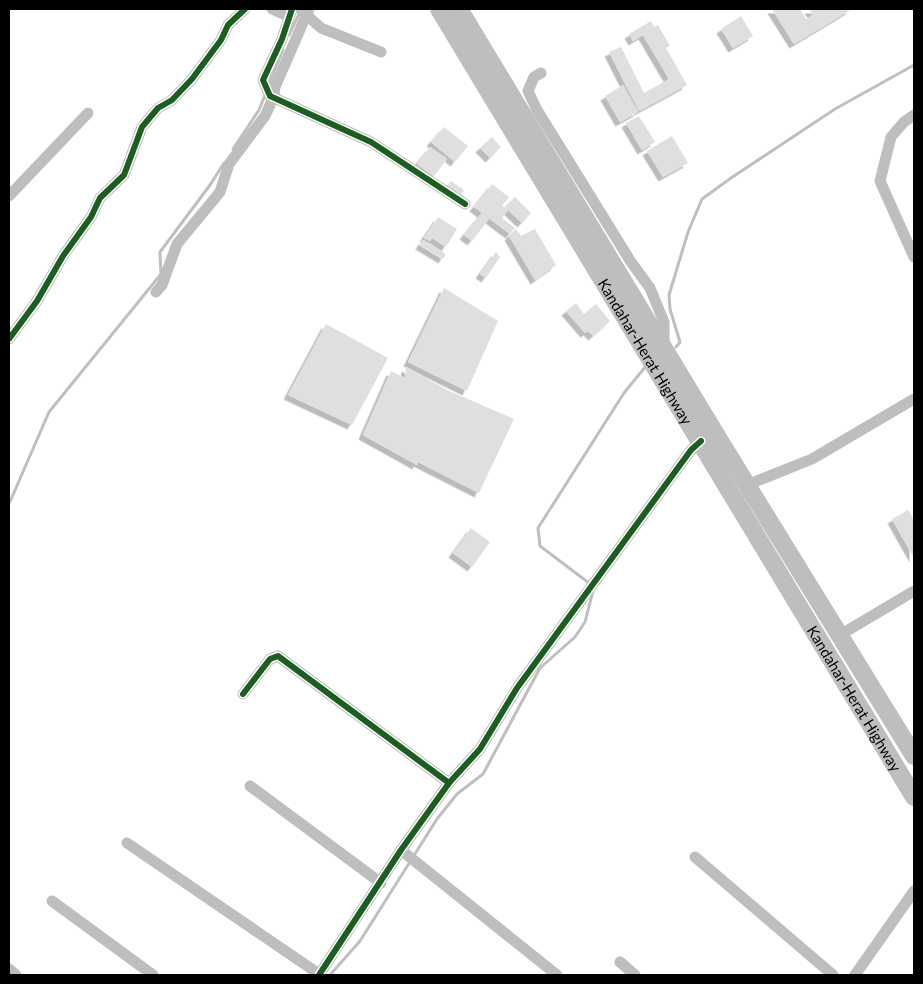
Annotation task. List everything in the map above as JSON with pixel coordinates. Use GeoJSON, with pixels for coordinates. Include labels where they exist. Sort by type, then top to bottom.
{"type":"FeatureCollection","features":[{"type":"Feature","properties":{"kind":"highway","name":"Kandahar-Herat Highway"},"geometry":{"type":"LineString","coordinates":[[439,9],[503,99],[664,350],[708,437],[747,485],[914,756]]}},
{"type":"Feature","properties":{"kind":"highway","name":"Kandahar-Herat Highway"},"geometry":{"type":"LineString","coordinates":[[459,9],[503,99],[708,437],[914,797]]}},
{"type":"Feature","properties":{"kind":"highway"},"geometry":{"type":"LineString","coordinates":[[857,700],[873,688]]}},
{"type":"Feature","properties":{"kind":"street"},"geometry":{"type":"LineString","coordinates":[[9,338],[37,301],[63,256],[91,217],[100,198],[124,175],[142,127],[158,108],[172,100],[192,79],[221,40],[228,25],[245,9]]}},
{"type":"Feature","properties":{"kind":"street"},"geometry":{"type":"LineString","coordinates":[[156,292],[162,285],[177,244],[220,192],[229,164],[265,116],[269,93],[263,80],[282,39],[290,12],[272,9]]}},
{"type":"Feature","properties":{"kind":"street"},"geometry":{"type":"LineString","coordinates":[[269,93],[275,87],[305,11],[321,28],[381,52]]}},
{"type":"Feature","properties":{"kind":"street"},"geometry":{"type":"LineString","coordinates":[[541,73],[534,77],[528,91],[537,110],[631,262],[650,288],[664,322],[664,350]]}},
{"type":"Feature","properties":{"kind":"street"},"geometry":{"type":"LineString","coordinates":[[269,93],[371,142],[465,204]]}},
{"type":"Feature","properties":{"kind":"street"},"geometry":{"type":"LineString","coordinates":[[9,196],[88,113]]}},
{"type":"Feature","properties":{"kind":"street"},"geometry":{"type":"LineString","coordinates":[[914,115],[904,122],[891,138],[880,181],[914,257]]}},
{"type":"Feature","properties":{"kind":"street"},"geometry":{"type":"LineString","coordinates":[[747,485],[812,459],[914,399]]}},
{"type":"Feature","properties":{"kind":"street"},"geometry":{"type":"LineString","coordinates":[[127,842],[319,975],[381,883],[407,854],[449,783],[480,749],[517,688],[691,450],[708,437]]}},
{"type":"Feature","properties":{"kind":"street"},"geometry":{"type":"LineString","coordinates":[[840,635],[914,591]]}},
{"type":"Feature","properties":{"kind":"street"},"geometry":{"type":"LineString","coordinates":[[243,694],[270,659],[278,656],[449,783]]}},
{"type":"Feature","properties":{"kind":"street"},"geometry":{"type":"LineString","coordinates":[[250,786],[381,883]]}},
{"type":"Feature","properties":{"kind":"street"},"geometry":{"type":"LineString","coordinates":[[407,854],[557,975]]}},
{"type":"Feature","properties":{"kind":"street"},"geometry":{"type":"LineString","coordinates":[[695,857],[833,975]]}},
{"type":"Feature","properties":{"kind":"street"},"geometry":{"type":"LineString","coordinates":[[855,975],[914,891]]}},
{"type":"Feature","properties":{"kind":"street"},"geometry":{"type":"LineString","coordinates":[[52,901],[153,975]]}},
{"type":"Feature","properties":{"kind":"street"},"geometry":{"type":"LineString","coordinates":[[620,962],[635,975]]}},
{"type":"Feature","properties":{"kind":"street"},"geometry":{"type":"LineString","coordinates":[[9,969],[16,975]]}},
{"type":"Feature","properties":{"kind":"building"},"geometry":{"type":"Polygon","coordinates":[[[772,9],[800,9],[806,19],[813,15],[809,9],[852,9],[794,44],[772,9]]]}},
{"type":"Feature","properties":{"kind":"building"},"geometry":{"type":"Polygon","coordinates":[[[741,16],[753,36],[733,48],[721,29],[741,16]]]}},
{"type":"Feature","properties":{"kind":"building"},"geometry":{"type":"Polygon","coordinates":[[[651,21],[654,27],[658,25],[670,46],[666,48],[687,85],[639,111],[609,52],[621,47],[644,93],[669,79],[643,35],[633,41],[629,34],[651,21]]]}},
{"type":"Feature","properties":{"kind":"building"},"geometry":{"type":"Polygon","coordinates":[[[623,85],[638,112],[620,122],[605,96],[623,85]]]}},
{"type":"Feature","properties":{"kind":"building"},"geometry":{"type":"Polygon","coordinates":[[[639,116],[655,142],[642,150],[626,123],[639,116]]]}},
{"type":"Feature","properties":{"kind":"building"},"geometry":{"type":"Polygon","coordinates":[[[444,127],[468,146],[455,162],[431,142],[444,127]]]}},
{"type":"Feature","properties":{"kind":"building"},"geometry":{"type":"Polygon","coordinates":[[[672,136],[688,163],[663,177],[647,151],[672,136]]]}},
{"type":"Feature","properties":{"kind":"building"},"geometry":{"type":"Polygon","coordinates":[[[492,137],[501,147],[490,158],[480,148],[492,137]]]}},
{"type":"Feature","properties":{"kind":"building"},"geometry":{"type":"Polygon","coordinates":[[[430,147],[447,159],[434,176],[417,164],[430,147]]]}},
{"type":"Feature","properties":{"kind":"building"},"geometry":{"type":"Polygon","coordinates":[[[451,181],[464,190],[461,194],[466,198],[445,188],[451,181]]]}},
{"type":"Feature","properties":{"kind":"building"},"geometry":{"type":"Polygon","coordinates":[[[492,184],[509,197],[502,206],[508,210],[502,218],[515,228],[510,234],[474,207],[492,184]]]}},
{"type":"Feature","properties":{"kind":"building"},"geometry":{"type":"Polygon","coordinates":[[[515,197],[531,213],[522,223],[505,207],[515,197]]]}},
{"type":"Feature","properties":{"kind":"building"},"geometry":{"type":"Polygon","coordinates":[[[482,213],[489,219],[472,241],[464,235],[482,213]]]}},
{"type":"Feature","properties":{"kind":"building"},"geometry":{"type":"Polygon","coordinates":[[[438,217],[457,229],[446,247],[432,238],[430,241],[424,238],[438,217]]]}},
{"type":"Feature","properties":{"kind":"building"},"geometry":{"type":"Polygon","coordinates":[[[516,229],[521,236],[535,229],[556,265],[535,280],[509,236],[516,229]]]}},
{"type":"Feature","properties":{"kind":"building"},"geometry":{"type":"Polygon","coordinates":[[[423,240],[446,254],[443,259],[420,245],[423,240]]]}},
{"type":"Feature","properties":{"kind":"building"},"geometry":{"type":"Polygon","coordinates":[[[496,252],[500,257],[486,278],[480,274],[496,252]]]}},
{"type":"Feature","properties":{"kind":"building"},"geometry":{"type":"Polygon","coordinates":[[[444,288],[498,321],[467,391],[408,362],[444,288]]]}},
{"type":"Feature","properties":{"kind":"building"},"geometry":{"type":"Polygon","coordinates":[[[576,303],[584,314],[596,304],[610,321],[593,336],[588,331],[585,333],[566,311],[576,303]]]}},
{"type":"Feature","properties":{"kind":"building"},"geometry":{"type":"Polygon","coordinates":[[[326,324],[388,358],[352,425],[288,395],[326,324]]]}},
{"type":"Feature","properties":{"kind":"building"},"geometry":{"type":"Polygon","coordinates":[[[406,367],[447,390],[514,419],[479,493],[418,462],[417,465],[363,435],[391,371],[405,378],[406,367]]]}},
{"type":"Feature","properties":{"kind":"building"},"geometry":{"type":"Polygon","coordinates":[[[908,510],[914,520],[914,558],[892,519],[908,510]]]}},
{"type":"Feature","properties":{"kind":"building"},"geometry":{"type":"Polygon","coordinates":[[[471,528],[490,542],[472,567],[453,553],[471,528]]]}},
{"type":"Feature","properties":{"kind":"waterway"},"geometry":{"type":"LineString","coordinates":[[289,35],[300,12]]}},
{"type":"Feature","properties":{"kind":"waterway"},"geometry":{"type":"LineString","coordinates":[[269,84],[283,50]]}},
{"type":"Feature","properties":{"kind":"waterway"},"geometry":{"type":"LineString","coordinates":[[676,347],[680,342],[670,309],[669,295],[688,232],[702,199],[835,109],[914,65]]}},
{"type":"Feature","properties":{"kind":"waterway"},"geometry":{"type":"LineString","coordinates":[[233,149],[259,110],[265,95]]}},
{"type":"Feature","properties":{"kind":"waterway"},"geometry":{"type":"LineString","coordinates":[[9,504],[49,412],[161,274],[160,252],[224,163]]}},
{"type":"Feature","properties":{"kind":"waterway"},"geometry":{"type":"LineString","coordinates":[[589,583],[540,546],[538,528],[624,393],[646,366]]}},
{"type":"Feature","properties":{"kind":"waterway"},"geometry":{"type":"LineString","coordinates":[[330,975],[360,941],[437,819],[457,794],[483,774],[540,668],[575,637],[585,622],[593,591]]}},
{"type":"Feature","properties":{"kind":"cycle path"},"geometry":{"type":"LineString","coordinates":[[9,339],[37,301],[63,256],[91,217],[100,198],[124,175],[142,127],[158,108],[172,100],[192,79],[221,40],[228,25],[245,9]]}},
{"type":"Feature","properties":{"kind":"cycle path"},"geometry":{"type":"LineString","coordinates":[[292,9],[282,39],[263,80],[270,96],[371,142],[465,204]]}},
{"type":"Feature","properties":{"kind":"cycle path"},"geometry":{"type":"LineString","coordinates":[[319,975],[401,850],[449,783],[480,749],[517,688],[691,450],[701,441]]}},
{"type":"Feature","properties":{"kind":"cycle path"},"geometry":{"type":"LineString","coordinates":[[243,694],[270,659],[278,656],[449,783]]}}]}
